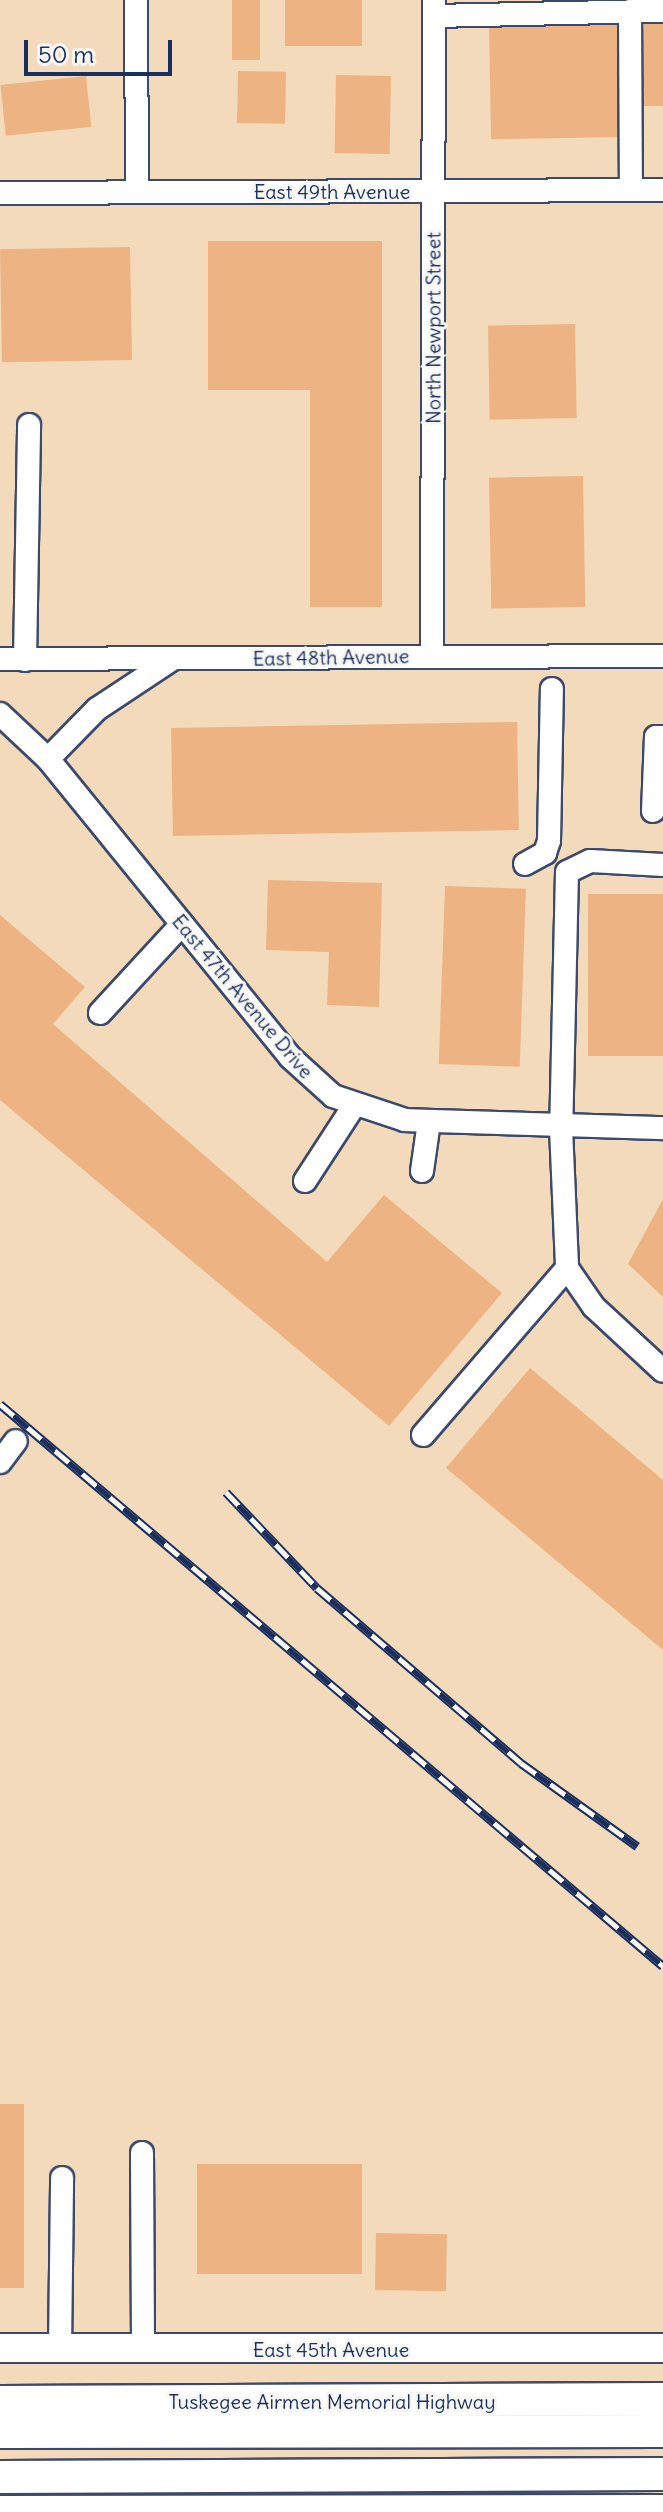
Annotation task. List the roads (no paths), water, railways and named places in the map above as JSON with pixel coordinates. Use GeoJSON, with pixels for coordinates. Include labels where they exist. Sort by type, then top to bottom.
{"type":"FeatureCollection","features":[{"type":"Feature","properties":{"kind":"highway","name":"Tuskegee Airmen Memorial Highway"},"geometry":{"type":"LineString","coordinates":[[0,2402],[663,2399]]}},
{"type":"Feature","properties":{"kind":"highway"},"geometry":{"type":"LineString","coordinates":[[0,2432],[663,2431]]}},
{"type":"Feature","properties":{"kind":"highway"},"geometry":{"type":"LineString","coordinates":[[0,2477],[663,2474]]}},
{"type":"Feature","properties":{"kind":"highway"},"geometry":{"type":"LineString","coordinates":[[0,2512],[648,2511]]}},
{"type":"Feature","properties":{"kind":"main road","name":"East 45th Avenue"},"geometry":{"type":"LineString","coordinates":[[0,2348],[663,2348]]}},
{"type":"Feature","properties":{"kind":"street"},"geometry":{"type":"LineString","coordinates":[[136,0],[137,192]]}},
{"type":"Feature","properties":{"kind":"street"},"geometry":{"type":"LineString","coordinates":[[434,8],[663,11]]}},
{"type":"Feature","properties":{"kind":"street","name":"North Newport Street"},"geometry":{"type":"LineString","coordinates":[[432,656],[434,8]]}},
{"type":"Feature","properties":{"kind":"street"},"geometry":{"type":"LineString","coordinates":[[630,11],[631,190]]}},
{"type":"Feature","properties":{"kind":"street","name":"East 49th Avenue"},"geometry":{"type":"LineString","coordinates":[[0,193],[663,190]]}},
{"type":"Feature","properties":{"kind":"street"},"geometry":{"type":"LineString","coordinates":[[25,660],[29,425]]}},
{"type":"Feature","properties":{"kind":"street","name":"East 48th Avenue"},"geometry":{"type":"LineString","coordinates":[[0,659],[663,656]]}},
{"type":"Feature","properties":{"kind":"street"},"geometry":{"type":"LineString","coordinates":[[48,759],[97,709],[172,659]]}},
{"type":"Feature","properties":{"kind":"street"},"geometry":{"type":"LineString","coordinates":[[525,864],[545,853],[549,841],[552,689]]}},
{"type":"Feature","properties":{"kind":"street","name":"East 47th Avenue Drive"},"geometry":{"type":"LineString","coordinates":[[0,714],[48,759],[290,1057],[353,1107],[429,1122],[561,1128],[663,1128]]}},
{"type":"Feature","properties":{"kind":"street"},"geometry":{"type":"LineString","coordinates":[[653,811],[656,737],[663,737]]}},
{"type":"Feature","properties":{"kind":"street"},"geometry":{"type":"LineString","coordinates":[[663,865],[590,861],[567,872],[561,1128],[567,1268],[604,1318],[663,1371]]}},
{"type":"Feature","properties":{"kind":"street"},"geometry":{"type":"LineString","coordinates":[[100,1013],[182,924]]}},
{"type":"Feature","properties":{"kind":"street"},"geometry":{"type":"LineString","coordinates":[[305,1181],[353,1107]]}},
{"type":"Feature","properties":{"kind":"street"},"geometry":{"type":"LineString","coordinates":[[422,1171],[429,1122]]}},
{"type":"Feature","properties":{"kind":"street"},"geometry":{"type":"LineString","coordinates":[[423,1435],[567,1268]]}},
{"type":"Feature","properties":{"kind":"street"},"geometry":{"type":"LineString","coordinates":[[0,1462],[16,1441]]}},
{"type":"Feature","properties":{"kind":"street"},"geometry":{"type":"LineString","coordinates":[[142,2153],[143,2349]]}},
{"type":"Feature","properties":{"kind":"street"},"geometry":{"type":"LineString","coordinates":[[60,2349],[62,2178]]}},
{"type":"Feature","properties":{"kind":"railway"},"geometry":{"type":"LineString","coordinates":[[0,1404],[663,1966]]}},
{"type":"Feature","properties":{"kind":"railway"},"geometry":{"type":"LineString","coordinates":[[226,1492],[317,1588],[521,1763],[637,1846]]}}]}
